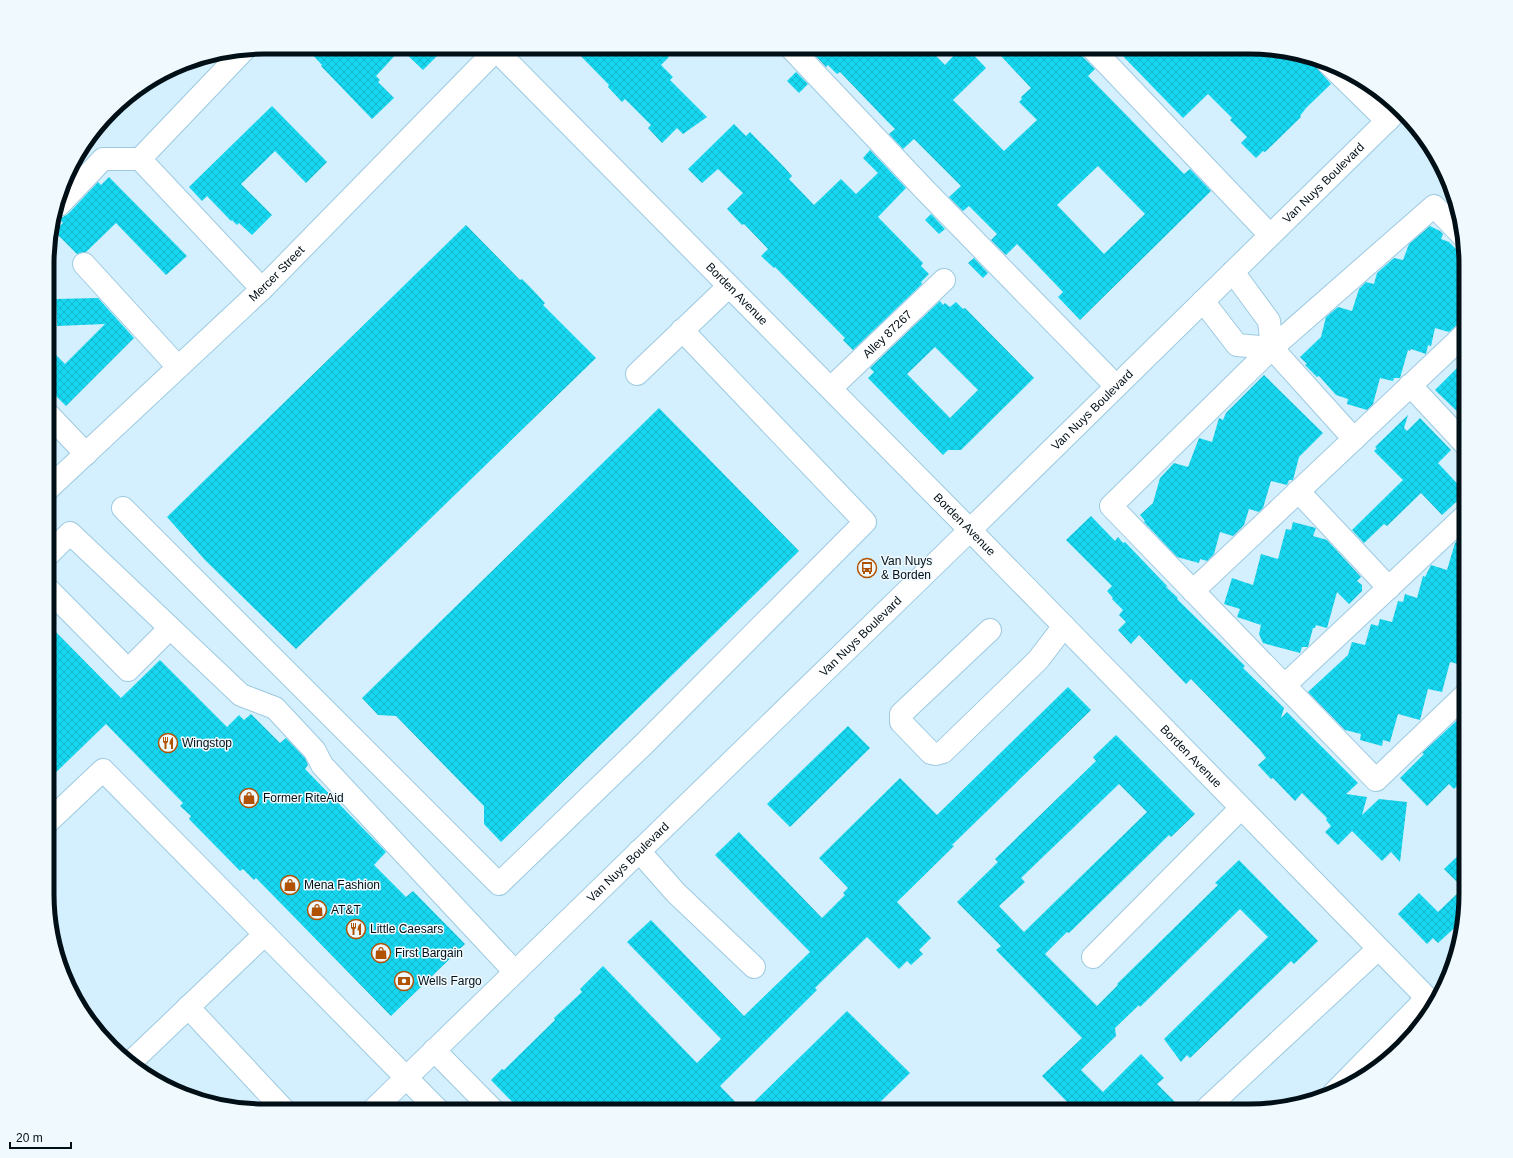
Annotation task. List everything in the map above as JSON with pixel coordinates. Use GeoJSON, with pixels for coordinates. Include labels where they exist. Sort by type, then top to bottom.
{"type":"FeatureCollection","features":[{"type":"Feature","properties":{"kind":"street","name":"Mercer Street"},"geometry":{"type":"LineString","coordinates":[[54,483],[262,289],[490,54]]}},
{"type":"Feature","properties":{"kind":"street","name":"Borden Avenue"},"geometry":{"type":"LineString","coordinates":[[500,54],[831,388],[1430,1001]]}},
{"type":"Feature","properties":{"kind":"street"},"geometry":{"type":"LineString","coordinates":[[797,54],[924,189],[1116,386]]}},
{"type":"Feature","properties":{"kind":"street"},"geometry":{"type":"LineString","coordinates":[[1098,54],[1270,235]]}},
{"type":"Feature","properties":{"kind":"street"},"geometry":{"type":"LineString","coordinates":[[64,200],[103,159],[140,159],[238,56]]}},
{"type":"Feature","properties":{"kind":"street"},"geometry":{"type":"LineString","coordinates":[[1348,79],[1393,115]]}},
{"type":"Feature","properties":{"kind":"street","name":"Van Nuys Boulevard"},"geometry":{"type":"LineString","coordinates":[[379,1104],[970,530],[1393,115]]}},
{"type":"Feature","properties":{"kind":"street"},"geometry":{"type":"LineString","coordinates":[[140,159],[262,289]]}},
{"type":"Feature","properties":{"kind":"street"},"geometry":{"type":"LineString","coordinates":[[1456,228],[1434,206],[1272,348],[1111,506],[1376,780],[1459,701]]}},
{"type":"Feature","properties":{"kind":"street"},"geometry":{"type":"LineString","coordinates":[[84,264],[178,367]]}},
{"type":"Feature","properties":{"kind":"street"},"geometry":{"type":"LineString","coordinates":[[1232,272],[1269,321],[1272,348],[1354,439]]}},
{"type":"Feature","properties":{"kind":"street","name":"Alley 87267"},"geometry":{"type":"LineString","coordinates":[[831,388],[944,280]]}},
{"type":"Feature","properties":{"kind":"street"},"geometry":{"type":"LineString","coordinates":[[638,374],[729,286]]}},
{"type":"Feature","properties":{"kind":"street"},"geometry":{"type":"LineString","coordinates":[[1204,301],[1237,345],[1272,348]]}},
{"type":"Feature","properties":{"kind":"street"},"geometry":{"type":"LineString","coordinates":[[123,508],[499,884],[644,744],[865,522],[682,330]]}},
{"type":"Feature","properties":{"kind":"street"},"geometry":{"type":"LineString","coordinates":[[1193,591],[1459,340]]}},
{"type":"Feature","properties":{"kind":"street"},"geometry":{"type":"LineString","coordinates":[[1410,385],[1459,438]]}},
{"type":"Feature","properties":{"kind":"street"},"geometry":{"type":"LineString","coordinates":[[54,420],[86,454]]}},
{"type":"Feature","properties":{"kind":"street"},"geometry":{"type":"LineString","coordinates":[[1298,492],[1389,588]]}},
{"type":"Feature","properties":{"kind":"street"},"geometry":{"type":"LineString","coordinates":[[1284,686],[1459,523]]}},
{"type":"Feature","properties":{"kind":"street"},"geometry":{"type":"LineString","coordinates":[[54,549],[70,533],[241,695],[275,708],[315,751],[322,765],[515,972]]}},
{"type":"Feature","properties":{"kind":"street"},"geometry":{"type":"LineString","coordinates":[[54,595],[128,670],[170,628]]}},
{"type":"Feature","properties":{"kind":"street"},"geometry":{"type":"LineString","coordinates":[[990,630],[901,714],[901,722],[931,753],[936,754],[943,752],[1038,660],[1064,626]]}},
{"type":"Feature","properties":{"kind":"street"},"geometry":{"type":"LineString","coordinates":[[54,816],[103,770],[432,1104]]}},
{"type":"Feature","properties":{"kind":"street"},"geometry":{"type":"LineString","coordinates":[[1092,958],[1241,808]]}},
{"type":"Feature","properties":{"kind":"street"},"geometry":{"type":"LineString","coordinates":[[639,851],[676,893],[754,967]]}},
{"type":"Feature","properties":{"kind":"street"},"geometry":{"type":"LineString","coordinates":[[134,1059],[265,934]]}},
{"type":"Feature","properties":{"kind":"street"},"geometry":{"type":"LineString","coordinates":[[1212,1104],[1378,949]]}},
{"type":"Feature","properties":{"kind":"street"},"geometry":{"type":"LineString","coordinates":[[1352,1077],[1430,1001]]}},
{"type":"Feature","properties":{"kind":"street"},"geometry":{"type":"LineString","coordinates":[[188,1007],[277,1104]]}},
{"type":"Feature","properties":{"kind":"street"},"geometry":{"type":"LineString","coordinates":[[434,1050],[487,1104]]}},
{"type":"Feature","properties":{"kind":"building"},"geometry":{"type":"Polygon","coordinates":[[[312,54],[396,54],[376,76],[380,80],[378,82],[394,98],[372,119],[321,66],[322,65],[312,54]]]}},
{"type":"Feature","properties":{"kind":"building"},"geometry":{"type":"Polygon","coordinates":[[[406,54],[439,54],[423,70],[406,54]]]}},
{"type":"Feature","properties":{"kind":"building"},"geometry":{"type":"Polygon","coordinates":[[[579,54],[666,54],[669,57],[661,65],[673,77],[670,80],[707,117],[683,134],[677,128],[662,143],[648,128],[651,125],[625,99],[622,102],[608,87],[609,85],[579,54]]]}},
{"type":"Feature","properties":{"kind":"building"},"geometry":{"type":"Polygon","coordinates":[[[814,54],[934,54],[945,65],[955,54],[959,56],[961,54],[973,54],[986,68],[953,100],[1004,151],[1037,120],[1019,102],[1022,99],[1021,97],[1031,88],[1001,56],[1003,54],[1081,54],[1095,69],[1088,76],[1184,174],[1190,169],[1211,191],[1080,320],[1058,297],[1063,292],[1017,244],[1006,255],[991,240],[997,234],[969,206],[963,211],[949,197],[961,186],[914,139],[903,149],[889,134],[895,129],[840,72],[837,74],[828,65],[826,67],[814,54]],[[1098,166],[1057,205],[1104,254],[1145,214],[1098,166]]]}},
{"type":"Feature","properties":{"kind":"building"},"geometry":{"type":"Polygon","coordinates":[[[1121,54],[1263,54],[1290,58],[1313,64],[1331,84],[1306,108],[1300,116],[1301,117],[1265,152],[1263,151],[1256,158],[1241,143],[1247,137],[1230,120],[1232,118],[1208,94],[1183,118],[1121,54]]]}},
{"type":"Feature","properties":{"kind":"building"},"geometry":{"type":"Polygon","coordinates":[[[796,72],[808,84],[799,93],[787,81],[796,72]]]}},
{"type":"Feature","properties":{"kind":"building"},"geometry":{"type":"Polygon","coordinates":[[[272,106],[327,162],[306,183],[275,151],[241,184],[272,215],[252,235],[239,223],[237,225],[232,220],[231,221],[207,196],[202,201],[189,187],[272,106]]]}},
{"type":"Feature","properties":{"kind":"building"},"geometry":{"type":"Polygon","coordinates":[[[734,124],[746,136],[750,132],[792,176],[789,179],[814,205],[841,179],[856,194],[878,173],[863,158],[870,150],[906,188],[878,217],[923,263],[921,266],[929,274],[921,282],[922,284],[853,350],[843,340],[845,338],[775,267],[774,268],[761,256],[768,249],[727,209],[743,193],[718,169],[702,183],[688,169],[734,124]]]}},
{"type":"Feature","properties":{"kind":"building"},"geometry":{"type":"Polygon","coordinates":[[[109,177],[187,256],[166,275],[116,223],[86,252],[77,254],[56,234],[57,228],[63,223],[59,219],[59,217],[68,214],[98,182],[101,185],[109,177]]]}},
{"type":"Feature","properties":{"kind":"building"},"geometry":{"type":"Polygon","coordinates":[[[931,214],[945,229],[939,234],[925,220],[931,214]]]}},
{"type":"Feature","properties":{"kind":"building"},"geometry":{"type":"Polygon","coordinates":[[[466,225],[520,280],[522,279],[530,287],[545,303],[543,305],[596,358],[296,649],[205,560],[167,517],[466,225]]]}},
{"type":"Feature","properties":{"kind":"building"},"geometry":{"type":"Polygon","coordinates":[[[1430,226],[1440,231],[1443,234],[1441,239],[1449,242],[1459,252],[1459,324],[1449,332],[1435,328],[1431,346],[1428,345],[1426,354],[1411,349],[1410,351],[1408,350],[1400,378],[1394,378],[1393,381],[1380,378],[1373,404],[1367,410],[1347,404],[1348,399],[1336,395],[1319,376],[1317,377],[1305,365],[1307,364],[1300,357],[1321,337],[1326,317],[1338,307],[1352,311],[1359,289],[1366,282],[1374,284],[1377,273],[1394,258],[1403,260],[1409,244],[1430,226]]]}},
{"type":"Feature","properties":{"kind":"building"},"geometry":{"type":"Polygon","coordinates":[[[974,258],[988,273],[983,278],[968,263],[974,258]]]}},
{"type":"Feature","properties":{"kind":"building"},"geometry":{"type":"Polygon","coordinates":[[[98,298],[134,338],[66,406],[54,394],[54,353],[65,364],[105,324],[57,326],[56,299],[98,298]]]}},
{"type":"Feature","properties":{"kind":"building"},"geometry":{"type":"Polygon","coordinates":[[[940,301],[943,305],[945,303],[950,307],[956,302],[963,309],[965,308],[1034,378],[961,450],[948,450],[943,455],[868,378],[874,372],[870,368],[940,301]],[[935,347],[907,374],[950,418],[978,390],[935,347]]]}},
{"type":"Feature","properties":{"kind":"building"},"geometry":{"type":"Polygon","coordinates":[[[1459,366],[1459,413],[1435,390],[1459,366]]]}},
{"type":"Feature","properties":{"kind":"building"},"geometry":{"type":"Polygon","coordinates":[[[1264,375],[1323,433],[1299,457],[1293,480],[1289,480],[1287,485],[1271,481],[1263,508],[1259,512],[1249,509],[1244,525],[1233,536],[1220,532],[1214,554],[1207,561],[1200,559],[1199,563],[1177,557],[1144,522],[1145,521],[1140,515],[1153,503],[1160,478],[1174,463],[1188,467],[1199,438],[1212,442],[1219,418],[1223,420],[1226,413],[1264,375]]]}},
{"type":"Feature","properties":{"kind":"building"},"geometry":{"type":"Polygon","coordinates":[[[659,408],[799,551],[501,842],[484,824],[484,806],[396,716],[378,715],[362,698],[659,408]]]}},
{"type":"Feature","properties":{"kind":"building"},"geometry":{"type":"Polygon","coordinates":[[[1408,415],[1404,428],[1407,431],[1420,418],[1451,450],[1438,463],[1459,486],[1459,499],[1442,515],[1421,493],[1387,526],[1384,524],[1364,543],[1352,530],[1403,480],[1374,451],[1377,448],[1375,447],[1408,415]]]}},
{"type":"Feature","properties":{"kind":"building"},"geometry":{"type":"Polygon","coordinates":[[[1091,516],[1115,541],[1118,537],[1123,543],[1125,542],[1168,587],[1165,586],[1178,598],[1177,599],[1245,666],[1243,668],[1284,708],[1281,718],[1287,712],[1358,783],[1346,794],[1367,797],[1362,815],[1379,799],[1407,802],[1400,862],[1391,852],[1382,861],[1352,831],[1338,845],[1325,832],[1331,826],[1326,820],[1327,818],[1302,793],[1295,801],[1273,778],[1271,779],[1258,765],[1266,758],[1260,750],[1191,679],[1186,684],[1139,635],[1131,644],[1118,630],[1126,622],[1119,615],[1123,610],[1112,599],[1113,598],[1107,591],[1112,586],[1066,540],[1091,516]]]}},
{"type":"Feature","properties":{"kind":"building"},"geometry":{"type":"Polygon","coordinates":[[[1293,522],[1316,528],[1313,536],[1327,540],[1361,577],[1357,581],[1362,585],[1362,591],[1349,604],[1337,592],[1327,628],[1316,625],[1315,628],[1313,628],[1308,647],[1302,647],[1300,653],[1263,643],[1259,634],[1261,625],[1237,617],[1240,609],[1224,604],[1232,578],[1253,585],[1261,554],[1278,559],[1286,529],[1291,530],[1293,522]]]}},
{"type":"Feature","properties":{"kind":"building"},"geometry":{"type":"Polygon","coordinates":[[[1459,539],[1459,664],[1450,662],[1442,692],[1428,689],[1420,720],[1398,714],[1390,742],[1383,740],[1382,746],[1360,740],[1361,734],[1345,730],[1308,692],[1348,655],[1352,642],[1365,645],[1371,624],[1378,626],[1380,619],[1392,622],[1398,601],[1403,602],[1405,594],[1417,598],[1423,576],[1425,577],[1431,565],[1447,570],[1455,543],[1459,539]]]}},
{"type":"Feature","properties":{"kind":"building"},"geometry":{"type":"Polygon","coordinates":[[[54,630],[121,698],[160,660],[227,727],[239,715],[244,720],[251,714],[280,743],[286,738],[305,758],[308,765],[305,769],[386,852],[374,865],[406,897],[413,891],[465,944],[391,1016],[256,878],[254,880],[243,869],[240,871],[189,819],[191,816],[180,806],[183,803],[106,724],[54,774],[54,630]]]}},
{"type":"Feature","properties":{"kind":"building"},"geometry":{"type":"Polygon","coordinates":[[[1068,687],[1091,710],[952,845],[954,846],[897,902],[931,938],[919,950],[923,954],[911,965],[907,961],[899,969],[867,937],[815,988],[817,990],[720,1086],[737,1104],[514,1104],[491,1080],[502,1069],[504,1070],[555,1020],[554,1018],[582,992],[580,989],[603,966],[697,1063],[721,1039],[627,942],[651,920],[744,1016],[810,952],[715,855],[739,832],[822,918],[845,895],[843,893],[848,888],[819,858],[900,778],[937,815],[1068,687]]]}},
{"type":"Feature","properties":{"kind":"building"},"geometry":{"type":"Polygon","coordinates":[[[1459,719],[1459,784],[1454,789],[1449,784],[1427,806],[1400,778],[1424,754],[1422,753],[1459,719]]]}},
{"type":"Feature","properties":{"kind":"building"},"geometry":{"type":"Polygon","coordinates":[[[848,726],[870,748],[790,827],[767,804],[848,726]]]}},
{"type":"Feature","properties":{"kind":"building"},"geometry":{"type":"Polygon","coordinates":[[[1116,735],[1195,814],[1171,837],[1169,835],[1069,933],[1067,932],[1045,954],[1097,1006],[1118,985],[1117,984],[1218,885],[1215,883],[1239,860],[1318,941],[1294,964],[1291,961],[1190,1058],[1187,1055],[1181,1062],[1164,1039],[1268,937],[1240,909],[1140,1007],[1139,1005],[1115,1028],[1116,1036],[1081,1070],[1103,1092],[1141,1054],[1164,1078],[1157,1084],[1177,1104],[1069,1104],[1042,1076],[1082,1038],[996,950],[1001,946],[957,902],[998,862],[995,859],[1096,761],[1093,757],[1116,735]],[[1119,784],[1021,878],[1025,882],[999,906],[1024,932],[1147,812],[1119,784]]]}},
{"type":"Feature","properties":{"kind":"building"},"geometry":{"type":"Polygon","coordinates":[[[1459,855],[1459,884],[1444,869],[1459,855]]]}},
{"type":"Feature","properties":{"kind":"building"},"geometry":{"type":"Polygon","coordinates":[[[1459,892],[1459,908],[1456,926],[1438,943],[1433,938],[1427,944],[1398,914],[1419,893],[1438,912],[1459,892]]]}},
{"type":"Feature","properties":{"kind":"building"},"geometry":{"type":"Polygon","coordinates":[[[847,1011],[910,1073],[878,1104],[752,1104],[847,1011]]]}},
{"type":"Feature","properties":{"kind":"place","name":"Van Nuys & Borden"},"geometry":{"type":"Point","coordinates":[867,568]}},
{"type":"Feature","properties":{"kind":"place","name":"Wingstop"},"geometry":{"type":"Point","coordinates":[168,743]}},
{"type":"Feature","properties":{"kind":"place","name":"Former RiteAid"},"geometry":{"type":"Point","coordinates":[249,798]}},
{"type":"Feature","properties":{"kind":"place","name":"Mena Fashion"},"geometry":{"type":"Point","coordinates":[290,885]}},
{"type":"Feature","properties":{"kind":"place","name":"AT&T"},"geometry":{"type":"Point","coordinates":[317,910]}},
{"type":"Feature","properties":{"kind":"place","name":"Little Caesars"},"geometry":{"type":"Point","coordinates":[356,929]}},
{"type":"Feature","properties":{"kind":"place","name":"First Bargain"},"geometry":{"type":"Point","coordinates":[381,953]}},
{"type":"Feature","properties":{"kind":"place","name":"Wells Fargo"},"geometry":{"type":"Point","coordinates":[404,981]}}]}
